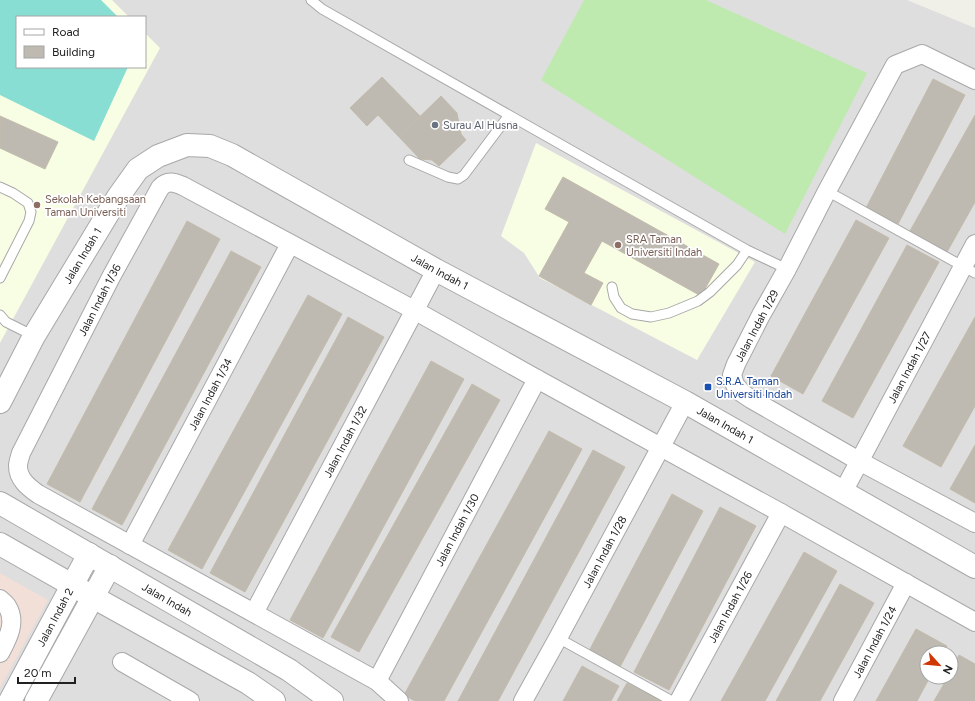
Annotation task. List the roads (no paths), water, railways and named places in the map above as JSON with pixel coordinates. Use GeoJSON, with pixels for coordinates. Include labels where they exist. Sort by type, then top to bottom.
{"type":"FeatureCollection","features":[{"type":"Feature","properties":{"kind":"street","name":"Jalan Indah 1/29"},"geometry":{"type":"LineString","coordinates":[[975,80],[922,54],[895,66],[761,315],[732,375],[735,385],[742,393],[751,399],[859,461],[975,523]]}},
{"type":"Feature","properties":{"kind":"street","name":"Jalan Indah 1"},"geometry":{"type":"LineString","coordinates":[[0,402],[34,336],[118,197],[138,169],[158,156],[187,145],[210,146],[232,155],[436,270],[685,402],[975,567]]}},
{"type":"Feature","properties":{"kind":"street","name":"Jalan Indah 1/36"},"geometry":{"type":"LineString","coordinates":[[130,545],[28,487],[20,477],[18,466],[21,453],[111,277],[160,188],[163,184],[175,182],[414,310],[975,622]]}},
{"type":"Feature","properties":{"kind":"street","name":"Jalan Indah 1/34"},"geometry":{"type":"LineString","coordinates":[[130,545],[290,244]]}},
{"type":"Feature","properties":{"kind":"street","name":"Jalan Indah 1/27"},"geometry":{"type":"LineString","coordinates":[[843,492],[859,461],[969,269],[975,244]]}},
{"type":"Feature","properties":{"kind":"street","name":"Jalan Indah 1/32"},"geometry":{"type":"LineString","coordinates":[[254,613],[436,270]]}},
{"type":"Feature","properties":{"kind":"street","name":"Jalan Indah 1/30"},"geometry":{"type":"LineString","coordinates":[[377,681],[538,379]]}},
{"type":"Feature","properties":{"kind":"street","name":"Jalan Indah 1/28"},"geometry":{"type":"LineString","coordinates":[[523,701],[685,402]]}},
{"type":"Feature","properties":{"kind":"street","name":"Jalan Indah"},"geometry":{"type":"LineString","coordinates":[[0,503],[289,670],[332,701]]}},
{"type":"Feature","properties":{"kind":"street","name":"Jalan Indah 1/26"},"geometry":{"type":"LineString","coordinates":[[679,701],[781,513]]}},
{"type":"Feature","properties":{"kind":"street"},"geometry":{"type":"LineString","coordinates":[[0,544],[248,683],[274,701]]}},
{"type":"Feature","properties":{"kind":"street"},"geometry":{"type":"LineString","coordinates":[[130,545],[377,681],[399,701]]}},
{"type":"Feature","properties":{"kind":"street","name":"Jalan Indah 2"},"geometry":{"type":"LineString","coordinates":[[10,701],[89,554]]}},
{"type":"Feature","properties":{"kind":"street","name":"Jalan Indah 2"},"geometry":{"type":"LineString","coordinates":[[36,701],[110,566]]}},
{"type":"Feature","properties":{"kind":"street","name":"Jalan Indah 1/24"},"geometry":{"type":"LineString","coordinates":[[843,701],[906,583]]}},
{"type":"Feature","properties":{"kind":"street"},"geometry":{"type":"LineString","coordinates":[[0,599],[7,606],[11,616],[11,630],[3,647]]}},
{"type":"Feature","properties":{"kind":"street"},"geometry":{"type":"LineString","coordinates":[[122,662],[190,701]]}},
{"type":"Feature","properties":{"kind":"lane"},"geometry":{"type":"LineString","coordinates":[[310,0],[322,9],[747,250],[787,269]]}},
{"type":"Feature","properties":{"kind":"lane"},"geometry":{"type":"LineString","coordinates":[[409,160],[448,177],[458,179],[464,175],[509,115]]}},
{"type":"Feature","properties":{"kind":"lane"},"geometry":{"type":"LineString","coordinates":[[0,187],[13,193],[28,203],[31,212],[29,221],[0,278]]}},
{"type":"Feature","properties":{"kind":"lane"},"geometry":{"type":"LineString","coordinates":[[827,191],[969,269]]}},
{"type":"Feature","properties":{"kind":"lane"},"geometry":{"type":"LineString","coordinates":[[612,287],[614,297],[621,308],[632,314],[651,317],[669,313],[698,301],[710,292],[737,265],[747,250]]}},
{"type":"Feature","properties":{"kind":"lane"},"geometry":{"type":"LineString","coordinates":[[0,315],[6,322],[34,336]]}},
{"type":"Feature","properties":{"kind":"lane"},"geometry":{"type":"LineString","coordinates":[[558,638],[672,701]]}},
{"type":"Feature","properties":{"kind":"place","name":"Surau Al Husna"},"geometry":{"type":"Point","coordinates":[435,125]}},
{"type":"Feature","properties":{"kind":"place","name":"Sekolah Kebangsaan Taman Universiti"},"geometry":{"type":"Point","coordinates":[37,205]}},
{"type":"Feature","properties":{"kind":"place","name":"SRA Taman Universiti Indah"},"geometry":{"type":"Point","coordinates":[618,245]}},
{"type":"Feature","properties":{"kind":"place","name":"S.R.A. Taman Universiti Indah"},"geometry":{"type":"Point","coordinates":[708,387]}}]}
